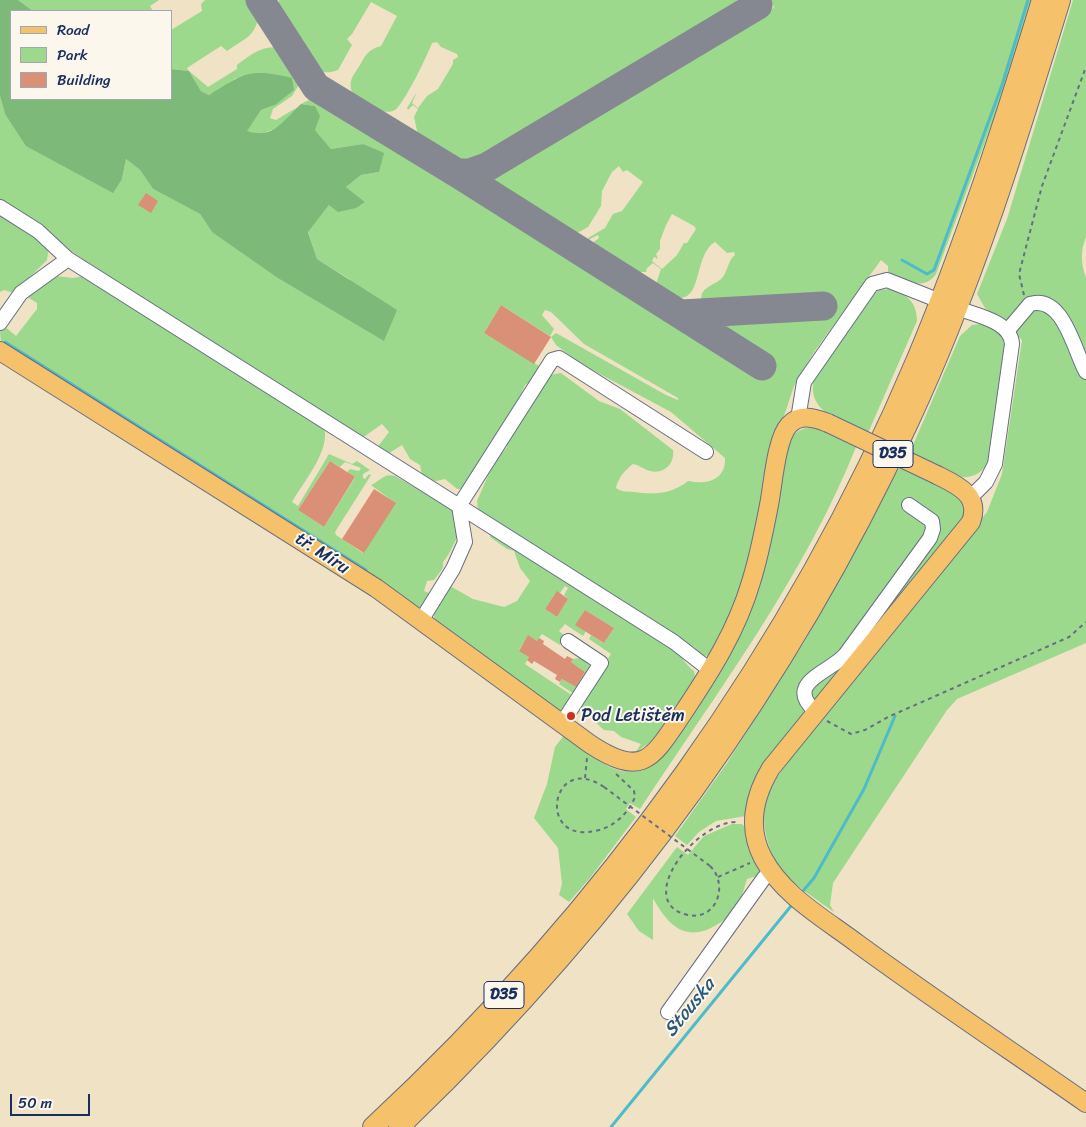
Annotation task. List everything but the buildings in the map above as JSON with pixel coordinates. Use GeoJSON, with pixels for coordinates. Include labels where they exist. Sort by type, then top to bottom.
{"type":"FeatureCollection","features":[{"type":"Feature","properties":{"kind":"highway","name":"D35"},"geometry":{"type":"LineString","coordinates":[[399,1127],[489,1038],[578,940],[638,866],[728,743],[804,621],[874,494],[908,423],[948,304],[1042,0]]}},
{"type":"Feature","properties":{"kind":"highway","name":"D35"},"geometry":{"type":"LineString","coordinates":[[373,1127],[460,1042],[565,927],[625,854],[715,729],[790,612],[834,532],[948,304],[1024,118],[1060,0]]}},
{"type":"Feature","properties":{"kind":"main road","name":"tř. Míru"},"geometry":{"type":"LineString","coordinates":[[0,351],[152,445],[422,619],[562,724],[615,759],[626,763],[638,762],[646,758],[660,745],[710,670]]}},
{"type":"Feature","properties":{"kind":"main road"},"geometry":{"type":"LineString","coordinates":[[710,670],[734,626],[746,598],[759,550],[783,438],[788,425],[798,419],[813,418],[828,423],[937,475],[958,486],[970,497],[974,510],[965,531],[822,716],[767,775],[758,794],[753,822],[758,848],[771,872],[787,889],[909,981],[1086,1103]]}},
{"type":"Feature","properties":{"kind":"lane"},"geometry":{"type":"LineString","coordinates":[[0,207],[38,231],[68,259],[674,642],[710,670]]}},
{"type":"Feature","properties":{"kind":"lane"},"geometry":{"type":"LineString","coordinates":[[0,324],[21,293],[68,259]]}},
{"type":"Feature","properties":{"kind":"lane"},"geometry":{"type":"LineString","coordinates":[[798,419],[804,382],[872,284],[887,280],[992,321],[1008,330],[1012,344],[995,464],[986,482],[970,497]]}},
{"type":"Feature","properties":{"kind":"lane"},"geometry":{"type":"LineString","coordinates":[[1008,330],[1027,307],[1037,302],[1053,308],[1067,329],[1086,372]]}},
{"type":"Feature","properties":{"kind":"lane"},"geometry":{"type":"LineString","coordinates":[[422,619],[453,569],[465,542],[459,506],[552,360],[559,358],[706,452]]}},
{"type":"Feature","properties":{"kind":"lane"},"geometry":{"type":"LineString","coordinates":[[822,716],[806,701],[804,692],[807,685],[816,676],[834,666],[845,656],[930,538],[933,529],[932,521],[908,505]]}},
{"type":"Feature","properties":{"kind":"lane"},"geometry":{"type":"LineString","coordinates":[[562,724],[601,663],[568,641]]}},
{"type":"Feature","properties":{"kind":"lane"},"geometry":{"type":"LineString","coordinates":[[668,1012],[764,878],[771,872]]}},
{"type":"Feature","properties":{"kind":"path"},"geometry":{"type":"LineString","coordinates":[[1027,307],[1019,274],[1042,186],[1086,67]]}},
{"type":"Feature","properties":{"kind":"path"},"geometry":{"type":"LineString","coordinates":[[822,716],[851,734],[865,730],[888,717],[1069,637],[1086,622]]}},
{"type":"Feature","properties":{"kind":"path"},"geometry":{"type":"LineString","coordinates":[[585,778],[590,744]]}},
{"type":"Feature","properties":{"kind":"path"},"geometry":{"type":"LineString","coordinates":[[612,770],[634,791],[633,802],[621,817],[608,827],[585,833],[568,828],[562,822],[556,810],[557,796],[561,788],[574,780],[585,778],[604,787],[710,866],[718,877],[720,892],[717,901],[702,914],[689,915],[683,913],[668,900],[665,888],[668,876],[699,836],[711,828],[728,822],[753,822]]}},
{"type":"Feature","properties":{"kind":"path"},"geometry":{"type":"LineString","coordinates":[[718,877],[736,870]]}},
{"type":"Feature","properties":{"kind":"green space"},"geometry":{"type":"Polygon","coordinates":[[[0,0],[18,0],[32,10],[10,10],[10,100],[172,100],[172,69],[189,71],[201,91],[209,95],[248,74],[266,73],[292,78],[294,90],[275,105],[261,110],[247,131],[264,133],[271,131],[301,104],[315,106],[320,116],[315,130],[331,149],[363,144],[384,153],[379,172],[361,175],[346,187],[365,202],[356,208],[338,212],[329,205],[308,232],[317,259],[397,310],[384,341],[278,278],[212,232],[200,214],[153,189],[140,170],[126,159],[122,179],[113,193],[26,146],[5,114],[0,96],[0,0]]]}},
{"type":"Feature","properties":{"kind":"green space"},"geometry":{"type":"Polygon","coordinates":[[[18,0],[159,0],[150,6],[152,10],[32,10],[18,0]]]}},
{"type":"Feature","properties":{"kind":"green space"},"geometry":{"type":"Polygon","coordinates":[[[205,0],[250,0],[259,16],[251,33],[227,51],[221,46],[187,68],[189,71],[172,69],[172,29],[202,11],[201,4],[205,0]]]}},
{"type":"Feature","properties":{"kind":"green space"},"geometry":{"type":"Polygon","coordinates":[[[279,0],[737,0],[732,13],[727,18],[711,25],[484,159],[465,163],[419,140],[414,117],[418,109],[413,105],[408,110],[407,108],[417,92],[412,103],[418,108],[427,96],[438,89],[453,64],[453,60],[458,57],[457,54],[441,47],[437,42],[432,43],[404,99],[395,110],[383,112],[363,104],[357,99],[351,89],[351,82],[354,73],[366,55],[371,50],[381,46],[397,16],[371,2],[347,39],[352,45],[338,70],[326,72],[318,69],[303,52],[300,52],[295,38],[280,14],[279,0]]]}},
{"type":"Feature","properties":{"kind":"green space"},"geometry":{"type":"Polygon","coordinates":[[[770,0],[1032,0],[1001,99],[936,274],[926,282],[914,283],[888,274],[888,266],[881,260],[814,352],[794,386],[777,437],[740,599],[711,654],[702,657],[695,651],[694,646],[692,649],[675,651],[694,671],[696,681],[656,738],[635,753],[641,744],[621,737],[614,731],[604,730],[591,718],[580,713],[578,706],[611,654],[589,639],[591,635],[604,643],[614,628],[585,610],[576,625],[586,631],[583,636],[565,624],[559,631],[565,636],[560,645],[542,634],[537,641],[528,636],[519,650],[529,657],[525,664],[576,698],[560,713],[435,621],[433,612],[450,586],[473,599],[504,607],[517,601],[530,581],[520,568],[514,551],[507,549],[490,537],[491,532],[478,510],[477,501],[494,462],[507,447],[507,442],[550,375],[561,373],[599,401],[620,409],[673,450],[670,465],[658,472],[633,464],[620,478],[616,488],[618,490],[641,493],[669,491],[688,481],[702,482],[714,479],[722,471],[725,458],[671,412],[581,364],[556,345],[551,337],[556,333],[666,395],[678,400],[678,398],[584,344],[551,312],[545,310],[542,315],[554,329],[550,336],[501,305],[484,333],[541,367],[531,381],[525,385],[513,412],[505,420],[463,489],[457,489],[445,479],[436,481],[423,479],[420,465],[410,459],[402,445],[386,455],[373,453],[389,432],[382,424],[365,436],[359,437],[87,262],[0,202],[0,96],[5,114],[122,179],[126,159],[140,170],[153,189],[200,214],[212,232],[351,280],[317,259],[308,231],[329,205],[365,202],[346,187],[361,175],[379,172],[363,144],[331,149],[315,130],[315,106],[301,104],[317,96],[353,115],[522,224],[564,249],[579,254],[584,261],[599,265],[648,295],[687,336],[694,336],[754,370],[765,365],[763,359],[738,346],[704,320],[803,316],[820,308],[820,298],[784,299],[785,304],[779,305],[779,300],[702,302],[701,297],[704,290],[725,274],[730,260],[735,255],[734,252],[727,253],[715,242],[705,254],[697,280],[690,293],[685,297],[673,298],[672,301],[666,295],[664,296],[660,286],[651,287],[640,277],[602,253],[596,255],[599,251],[598,246],[587,250],[593,246],[588,246],[599,238],[598,235],[590,239],[589,243],[588,238],[605,228],[613,214],[622,211],[643,182],[627,170],[623,172],[619,166],[612,172],[602,191],[601,206],[588,227],[572,236],[550,221],[547,223],[546,220],[530,210],[526,212],[513,198],[501,196],[503,193],[493,179],[495,173],[500,168],[630,92],[643,81],[643,83],[728,35],[752,18],[756,20],[770,12],[774,7],[770,0]],[[672,214],[660,241],[660,249],[656,254],[658,259],[654,257],[652,261],[662,269],[677,255],[696,229],[672,214]],[[653,263],[647,268],[646,272],[641,272],[640,277],[649,284],[656,284],[661,269],[653,263]],[[565,586],[560,593],[557,592],[545,609],[557,617],[568,599],[564,595],[568,588],[565,586]]]}},
{"type":"Feature","properties":{"kind":"green space"},"geometry":{"type":"Polygon","coordinates":[[[1073,0],[1086,0],[1086,237],[1082,258],[1086,278],[1086,643],[957,699],[947,710],[833,883],[830,905],[834,912],[790,878],[774,858],[765,830],[766,799],[790,757],[987,512],[1002,474],[1022,340],[985,308],[977,294],[1007,219],[1073,0]]]}},
{"type":"Feature","properties":{"kind":"green space"},"geometry":{"type":"Polygon","coordinates":[[[274,47],[281,48],[298,76],[300,83],[292,96],[273,109],[270,118],[276,120],[296,108],[281,126],[259,135],[246,131],[261,110],[275,105],[236,78],[209,95],[201,91],[189,71],[208,87],[237,69],[237,65],[257,51],[274,47]]]}},
{"type":"Feature","properties":{"kind":"green space"},"geometry":{"type":"Polygon","coordinates":[[[0,210],[49,247],[47,260],[14,293],[4,290],[0,292],[0,210]]]}},
{"type":"Feature","properties":{"kind":"green space"},"geometry":{"type":"Polygon","coordinates":[[[89,275],[324,428],[325,437],[320,456],[292,502],[298,506],[329,454],[352,464],[357,461],[370,470],[363,474],[365,479],[369,474],[371,475],[335,532],[336,535],[363,553],[395,503],[371,485],[385,476],[395,476],[451,508],[461,532],[443,562],[443,568],[434,580],[427,581],[424,591],[429,593],[435,588],[424,606],[416,608],[1,343],[0,330],[3,325],[16,336],[37,309],[37,303],[29,298],[30,293],[56,276],[73,278],[89,275]],[[330,461],[298,510],[324,527],[355,478],[347,472],[350,469],[359,471],[361,468],[345,462],[340,467],[330,461]]]}},
{"type":"Feature","properties":{"kind":"green space"},"geometry":{"type":"Polygon","coordinates":[[[890,289],[901,293],[910,300],[917,314],[917,321],[868,433],[838,420],[821,408],[813,391],[814,379],[872,295],[879,290],[890,289]]]}},
{"type":"Feature","properties":{"kind":"green space"},"geometry":{"type":"Polygon","coordinates":[[[980,324],[998,331],[1006,342],[992,457],[984,469],[975,475],[965,477],[954,476],[910,452],[960,336],[972,325],[980,324]]]}},
{"type":"Feature","properties":{"kind":"green space"},"geometry":{"type":"Polygon","coordinates":[[[813,427],[856,447],[835,495],[811,542],[757,633],[640,809],[630,803],[626,809],[636,817],[590,878],[569,902],[559,895],[562,884],[558,848],[534,818],[547,784],[555,747],[565,734],[598,760],[621,771],[646,768],[660,759],[725,663],[743,628],[784,453],[797,432],[813,427]]]}},
{"type":"Feature","properties":{"kind":"green space"},"geometry":{"type":"Polygon","coordinates":[[[900,466],[940,484],[954,493],[963,502],[965,517],[746,816],[716,821],[699,832],[687,845],[675,836],[727,763],[805,641],[900,466]]]}},
{"type":"Feature","properties":{"kind":"green space"},"geometry":{"type":"Polygon","coordinates":[[[580,658],[591,667],[577,696],[559,684],[562,679],[576,687],[585,672],[571,662],[573,659],[580,658]]]}},
{"type":"Feature","properties":{"kind":"green space"},"geometry":{"type":"Polygon","coordinates":[[[732,824],[742,824],[746,828],[762,872],[760,875],[747,879],[733,912],[725,920],[707,930],[688,932],[672,924],[665,917],[653,898],[653,940],[639,931],[627,914],[677,847],[688,855],[704,836],[732,824]]]}},
{"type":"Feature","properties":{"kind":"waterway"},"geometry":{"type":"LineString","coordinates":[[902,260],[927,274],[934,270],[1002,85],[1028,0]]}},
{"type":"Feature","properties":{"kind":"waterway"},"geometry":{"type":"LineString","coordinates":[[5,342],[366,570]]}},
{"type":"Feature","properties":{"kind":"waterway","name":"Stouska"},"geometry":{"type":"LineString","coordinates":[[803,891],[814,878],[864,789],[895,716]]}},
{"type":"Feature","properties":{"kind":"waterway","name":"Stouska"},"geometry":{"type":"LineString","coordinates":[[611,1127],[791,906]]}},
{"type":"Feature","properties":{"kind":"taxiway"},"geometry":{"type":"LineString","coordinates":[[260,0],[316,87],[457,173],[470,173],[487,167],[758,5],[755,0]]}},
{"type":"Feature","properties":{"kind":"taxiway"},"geometry":{"type":"LineString","coordinates":[[457,173],[762,366]]}},
{"type":"Feature","properties":{"kind":"taxiway"},"geometry":{"type":"LineString","coordinates":[[682,314],[823,306]]}},
{"type":"Feature","properties":{"kind":"place","name":"Pod Letištěm"},"geometry":{"type":"Point","coordinates":[571,716]}}]}
